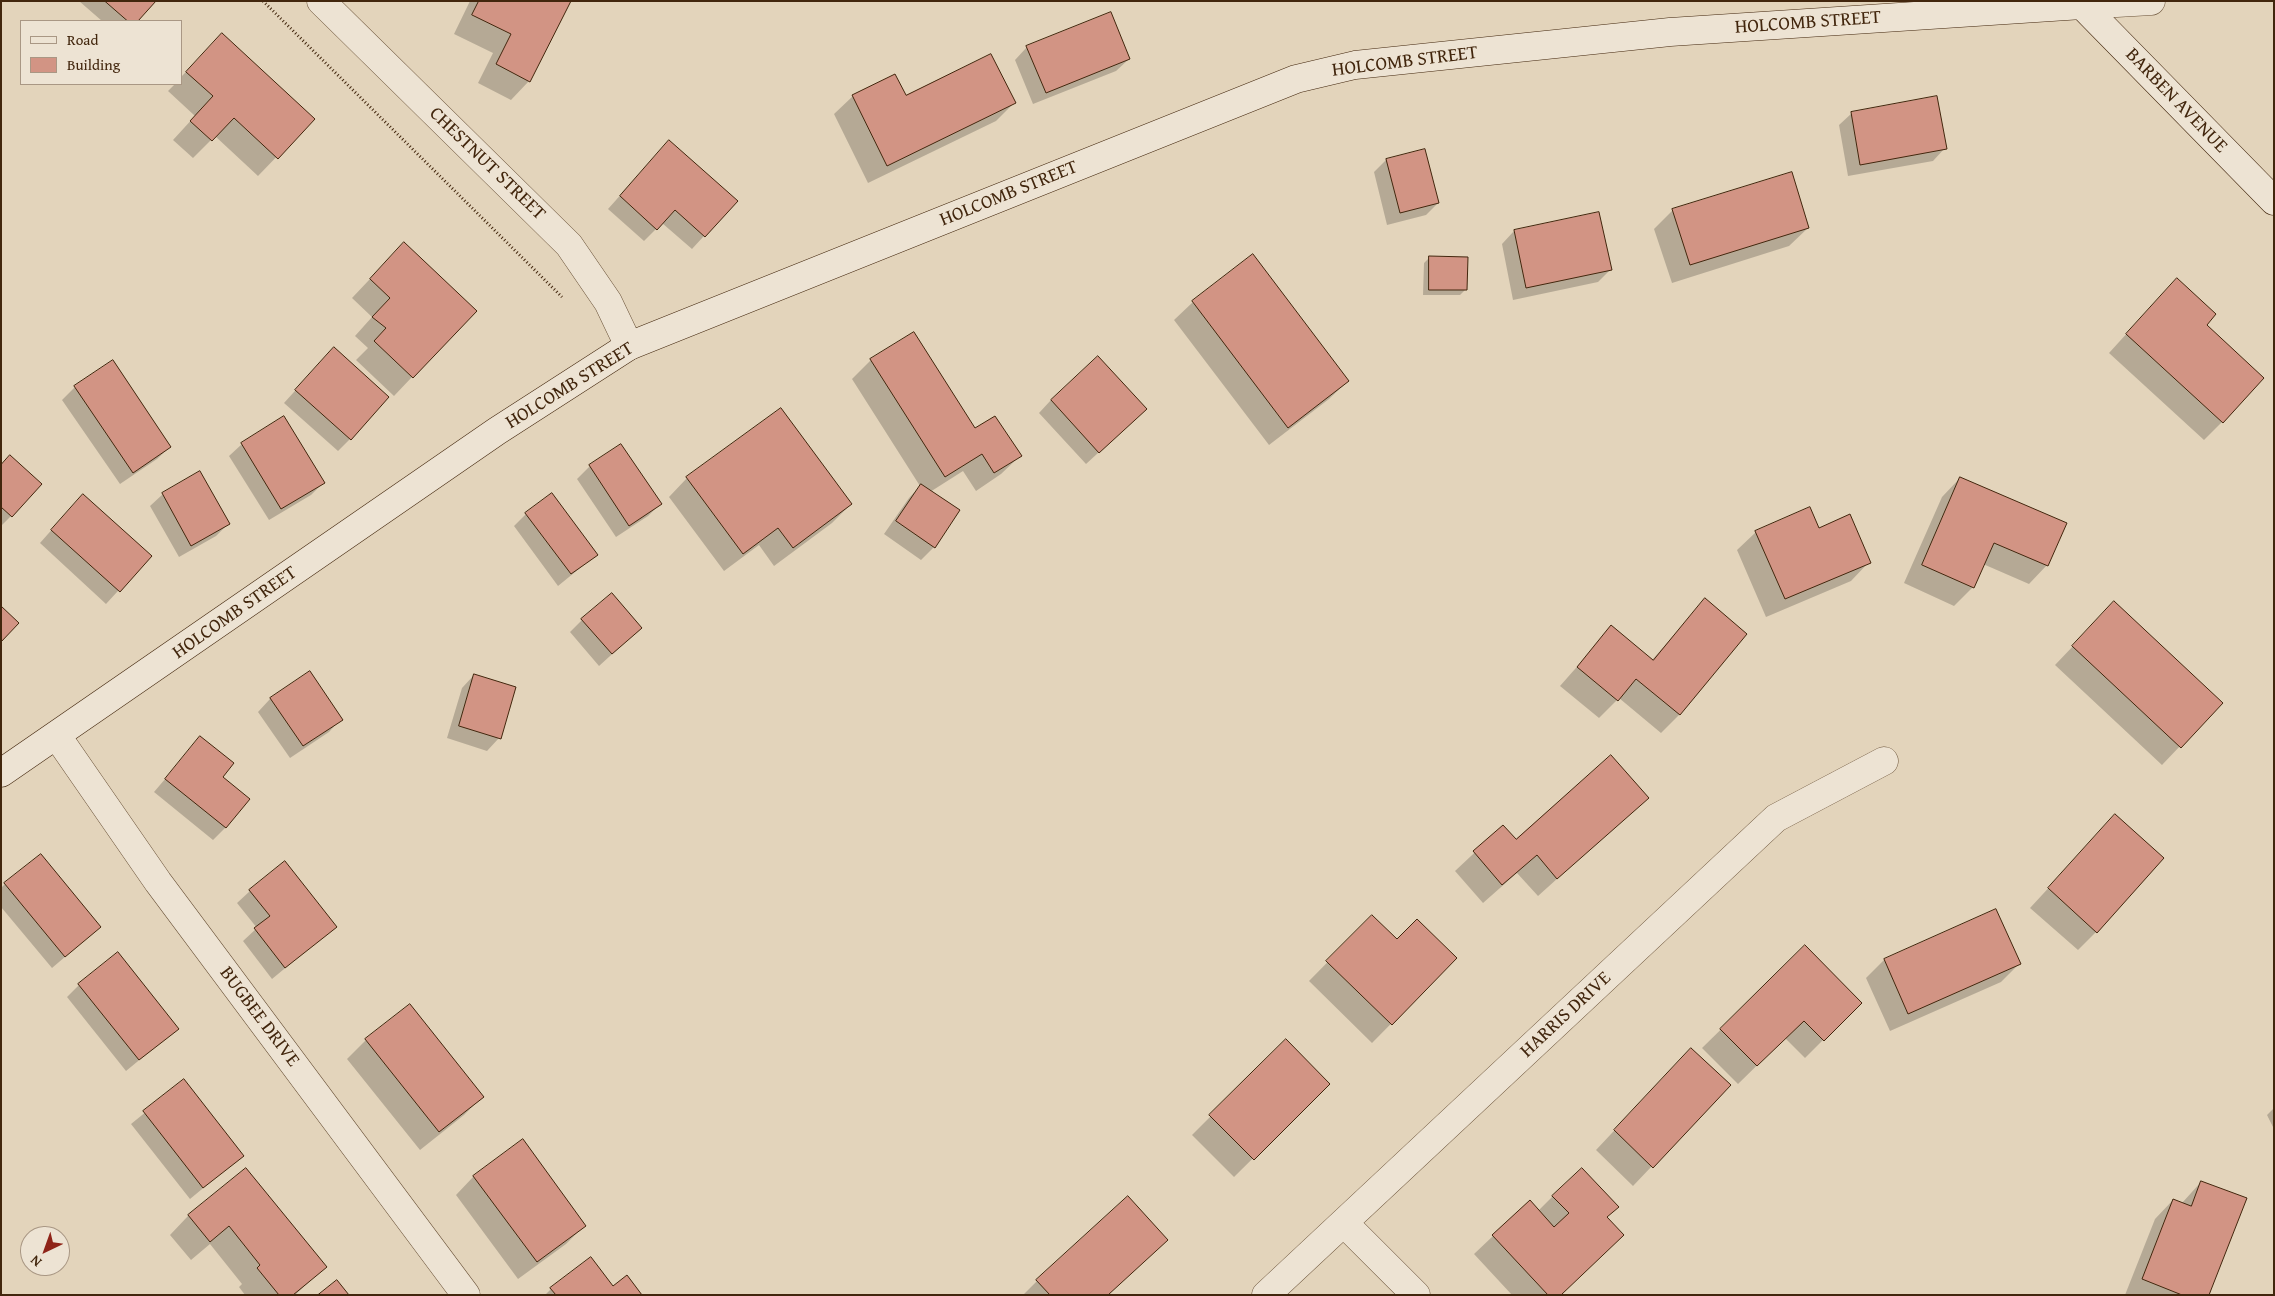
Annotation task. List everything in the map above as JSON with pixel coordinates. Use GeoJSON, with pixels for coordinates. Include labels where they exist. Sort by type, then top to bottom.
{"type":"FeatureCollection","features":[{"type":"Feature","properties":{"kind":"street","name":"CHESTNUT STREET"},"geometry":{"type":"LineString","coordinates":[[321,1],[569,244],[608,302],[629,346]]}},
{"type":"Feature","properties":{"kind":"street","name":"HOLCOMB STREET"},"geometry":{"type":"LineString","coordinates":[[1,774],[497,431],[629,346],[1287,82],[1355,65],[1670,32],[2080,3],[2151,1]]}},
{"type":"Feature","properties":{"kind":"street","name":"BARBEN AVENUE"},"geometry":{"type":"LineString","coordinates":[[2080,3],[2274,201]]}},
{"type":"Feature","properties":{"kind":"street","name":"BUGBEE DRIVE"},"geometry":{"type":"LineString","coordinates":[[57,736],[158,882],[466,1295]]}},
{"type":"Feature","properties":{"kind":"street","name":"HARRIS DRIVE"},"geometry":{"type":"LineString","coordinates":[[1266,1295],[1776,818],[1884,761]]}},
{"type":"Feature","properties":{"kind":"street"},"geometry":{"type":"LineString","coordinates":[[1344,1223],[1416,1295]]}},
{"type":"Feature","properties":{"kind":"path"},"geometry":{"type":"LineString","coordinates":[[263,1],[568,304],[608,302]]}},
{"type":"Feature","properties":{"kind":"building"},"geometry":{"type":"Polygon","coordinates":[[[105,1],[156,1],[139,20],[127,20],[105,1]]]}},
{"type":"Feature","properties":{"kind":"building"},"geometry":{"type":"Polygon","coordinates":[[[479,1],[571,1],[530,82],[496,64],[511,34],[472,15],[479,1]]]}},
{"type":"Feature","properties":{"kind":"building"},"geometry":{"type":"Polygon","coordinates":[[[1111,12],[1130,59],[1046,93],[1026,46],[1111,12]]]}},
{"type":"Feature","properties":{"kind":"building"},"geometry":{"type":"Polygon","coordinates":[[[222,33],[315,119],[278,159],[234,118],[212,141],[190,121],[213,96],[186,72],[222,33]]]}},
{"type":"Feature","properties":{"kind":"building"},"geometry":{"type":"Polygon","coordinates":[[[991,54],[1016,103],[887,166],[852,95],[895,74],[906,95],[991,54]]]}},
{"type":"Feature","properties":{"kind":"building"},"geometry":{"type":"Polygon","coordinates":[[[1937,96],[1947,149],[1860,165],[1851,112],[1937,96]]]}},
{"type":"Feature","properties":{"kind":"building"},"geometry":{"type":"Polygon","coordinates":[[[669,140],[738,201],[705,237],[675,210],[657,230],[620,196],[669,140]]]}},
{"type":"Feature","properties":{"kind":"building"},"geometry":{"type":"Polygon","coordinates":[[[1425,149],[1439,203],[1400,213],[1386,159],[1425,149]]]}},
{"type":"Feature","properties":{"kind":"building"},"geometry":{"type":"Polygon","coordinates":[[[1792,172],[1809,228],[1690,265],[1672,209],[1792,172]]]}},
{"type":"Feature","properties":{"kind":"building"},"geometry":{"type":"Polygon","coordinates":[[[1599,212],[1612,270],[1526,288],[1514,230],[1599,212]]]}},
{"type":"Feature","properties":{"kind":"building"},"geometry":{"type":"Polygon","coordinates":[[[404,242],[477,311],[413,378],[374,341],[386,328],[372,317],[390,298],[370,279],[404,242]]]}},
{"type":"Feature","properties":{"kind":"building"},"geometry":{"type":"Polygon","coordinates":[[[1253,254],[1349,381],[1288,428],[1192,301],[1253,254]]]}},
{"type":"Feature","properties":{"kind":"building"},"geometry":{"type":"Polygon","coordinates":[[[1429,256],[1468,257],[1467,290],[1429,290],[1429,256]]]}},
{"type":"Feature","properties":{"kind":"building"},"geometry":{"type":"Polygon","coordinates":[[[2177,278],[2216,314],[2207,325],[2264,378],[2223,423],[2126,334],[2177,278]]]}},
{"type":"Feature","properties":{"kind":"building"},"geometry":{"type":"Polygon","coordinates":[[[914,332],[975,428],[995,416],[1022,456],[994,473],[982,454],[945,477],[870,359],[914,332]]]}},
{"type":"Feature","properties":{"kind":"building"},"geometry":{"type":"Polygon","coordinates":[[[334,347],[389,397],[351,440],[295,390],[334,347]]]}},
{"type":"Feature","properties":{"kind":"building"},"geometry":{"type":"Polygon","coordinates":[[[1098,356],[1147,409],[1099,453],[1051,400],[1098,356]]]}},
{"type":"Feature","properties":{"kind":"building"},"geometry":{"type":"Polygon","coordinates":[[[113,360],[171,447],[133,473],[74,386],[113,360]]]}},
{"type":"Feature","properties":{"kind":"building"},"geometry":{"type":"Polygon","coordinates":[[[781,408],[852,504],[793,548],[778,528],[743,554],[686,477],[781,408]]]}},
{"type":"Feature","properties":{"kind":"building"},"geometry":{"type":"Polygon","coordinates":[[[284,416],[325,483],[281,509],[241,443],[284,416]]]}},
{"type":"Feature","properties":{"kind":"building"},"geometry":{"type":"Polygon","coordinates":[[[621,444],[662,504],[629,526],[589,465],[621,444]]]}},
{"type":"Feature","properties":{"kind":"building"},"geometry":{"type":"Polygon","coordinates":[[[10,455],[42,484],[12,517],[1,507],[1,465],[10,455]]]}},
{"type":"Feature","properties":{"kind":"building"},"geometry":{"type":"Polygon","coordinates":[[[200,471],[230,524],[191,546],[162,493],[200,471]]]}},
{"type":"Feature","properties":{"kind":"building"},"geometry":{"type":"Polygon","coordinates":[[[1960,477],[2067,523],[2048,566],[1994,543],[1974,588],[1922,565],[1960,477]]]}},
{"type":"Feature","properties":{"kind":"building"},"geometry":{"type":"Polygon","coordinates":[[[921,484],[960,510],[935,548],[896,521],[921,484]]]}},
{"type":"Feature","properties":{"kind":"building"},"geometry":{"type":"Polygon","coordinates":[[[552,493],[598,555],[571,574],[525,513],[552,493]]]}},
{"type":"Feature","properties":{"kind":"building"},"geometry":{"type":"Polygon","coordinates":[[[83,494],[152,556],[120,592],[51,530],[83,494]]]}},
{"type":"Feature","properties":{"kind":"building"},"geometry":{"type":"Polygon","coordinates":[[[1810,507],[1819,528],[1850,514],[1871,563],[1785,599],[1755,531],[1810,507]]]}},
{"type":"Feature","properties":{"kind":"building"},"geometry":{"type":"Polygon","coordinates":[[[612,593],[642,628],[612,654],[581,619],[612,593]]]}},
{"type":"Feature","properties":{"kind":"building"},"geometry":{"type":"Polygon","coordinates":[[[1705,598],[1747,634],[1680,715],[1636,679],[1618,701],[1577,667],[1611,625],[1653,660],[1705,598]]]}},
{"type":"Feature","properties":{"kind":"building"},"geometry":{"type":"Polygon","coordinates":[[[2114,601],[2223,703],[2181,748],[2072,646],[2114,601]]]}},
{"type":"Feature","properties":{"kind":"building"},"geometry":{"type":"Polygon","coordinates":[[[1,606],[19,623],[1,642],[1,606]]]}},
{"type":"Feature","properties":{"kind":"building"},"geometry":{"type":"Polygon","coordinates":[[[310,671],[343,720],[303,746],[270,698],[310,671]]]}},
{"type":"Feature","properties":{"kind":"building"},"geometry":{"type":"Polygon","coordinates":[[[474,674],[516,687],[501,739],[459,726],[474,674]]]}},
{"type":"Feature","properties":{"kind":"building"},"geometry":{"type":"Polygon","coordinates":[[[200,736],[234,763],[223,777],[250,799],[226,828],[165,779],[200,736]]]}},
{"type":"Feature","properties":{"kind":"building"},"geometry":{"type":"Polygon","coordinates":[[[1611,755],[1649,798],[1557,879],[1537,855],[1502,885],[1473,851],[1503,825],[1516,839],[1611,755]]]}},
{"type":"Feature","properties":{"kind":"building"},"geometry":{"type":"Polygon","coordinates":[[[2115,814],[2164,858],[2097,933],[2048,888],[2115,814]]]}},
{"type":"Feature","properties":{"kind":"building"},"geometry":{"type":"Polygon","coordinates":[[[41,854],[101,927],[65,957],[4,883],[41,854]]]}},
{"type":"Feature","properties":{"kind":"building"},"geometry":{"type":"Polygon","coordinates":[[[285,861],[337,927],[285,968],[254,928],[270,916],[249,890],[285,861]]]}},
{"type":"Feature","properties":{"kind":"building"},"geometry":{"type":"Polygon","coordinates":[[[1996,909],[2021,964],[1908,1014],[1884,959],[1996,909]]]}},
{"type":"Feature","properties":{"kind":"building"},"geometry":{"type":"Polygon","coordinates":[[[1372,915],[1397,939],[1417,919],[1457,958],[1392,1025],[1326,961],[1372,915]]]}},
{"type":"Feature","properties":{"kind":"building"},"geometry":{"type":"Polygon","coordinates":[[[1805,945],[1862,1003],[1824,1041],[1804,1021],[1757,1066],[1720,1029],[1805,945]]]}},
{"type":"Feature","properties":{"kind":"building"},"geometry":{"type":"Polygon","coordinates":[[[118,952],[179,1029],[139,1060],[78,984],[118,952]]]}},
{"type":"Feature","properties":{"kind":"building"},"geometry":{"type":"Polygon","coordinates":[[[410,1004],[484,1097],[439,1132],[365,1039],[410,1004]]]}},
{"type":"Feature","properties":{"kind":"building"},"geometry":{"type":"Polygon","coordinates":[[[1286,1039],[1330,1084],[1254,1160],[1209,1115],[1286,1039]]]}},
{"type":"Feature","properties":{"kind":"building"},"geometry":{"type":"Polygon","coordinates":[[[1691,1048],[1731,1085],[1653,1168],[1614,1130],[1691,1048]]]}},
{"type":"Feature","properties":{"kind":"building"},"geometry":{"type":"Polygon","coordinates":[[[184,1079],[244,1156],[203,1188],[143,1111],[184,1079]]]}},
{"type":"Feature","properties":{"kind":"building"},"geometry":{"type":"Polygon","coordinates":[[[523,1139],[586,1226],[537,1262],[473,1176],[523,1139]]]}},
{"type":"Feature","properties":{"kind":"building"},"geometry":{"type":"Polygon","coordinates":[[[246,1168],[327,1267],[293,1295],[279,1295],[257,1268],[260,1265],[229,1226],[210,1242],[188,1215],[246,1168]]]}},
{"type":"Feature","properties":{"kind":"building"},"geometry":{"type":"Polygon","coordinates":[[[1582,1168],[1619,1207],[1607,1217],[1624,1235],[1561,1295],[1548,1295],[1492,1235],[1530,1200],[1554,1227],[1569,1213],[1552,1196],[1582,1168]]]}},
{"type":"Feature","properties":{"kind":"building"},"geometry":{"type":"Polygon","coordinates":[[[2201,1181],[2247,1198],[2209,1295],[2182,1295],[2142,1279],[2173,1199],[2191,1206],[2201,1181]]]}},
{"type":"Feature","properties":{"kind":"building"},"geometry":{"type":"Polygon","coordinates":[[[1128,1196],[1168,1240],[1108,1295],[1050,1295],[1036,1280],[1128,1196]]]}},
{"type":"Feature","properties":{"kind":"building"},"geometry":{"type":"Polygon","coordinates":[[[591,1257],[613,1286],[627,1275],[642,1295],[556,1295],[550,1288],[591,1257]]]}},
{"type":"Feature","properties":{"kind":"building"},"geometry":{"type":"Polygon","coordinates":[[[337,1280],[349,1295],[318,1295],[337,1280]]]}}]}
